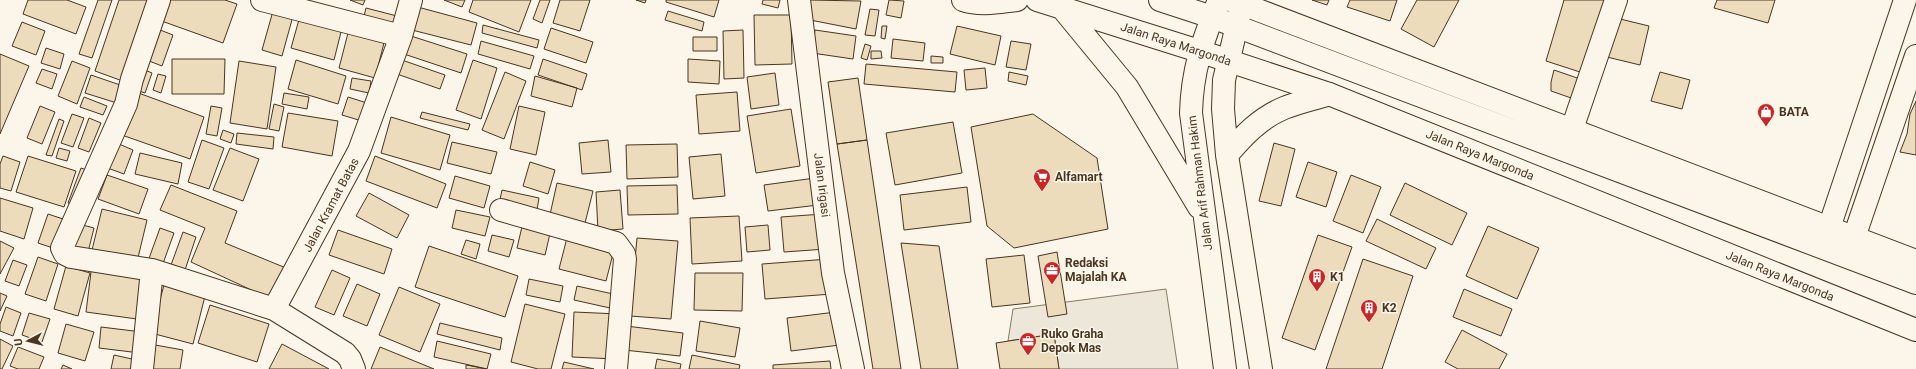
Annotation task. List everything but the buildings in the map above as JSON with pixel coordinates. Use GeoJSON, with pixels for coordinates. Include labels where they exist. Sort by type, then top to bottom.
{"type":"FeatureCollection","features":[{"type":"Feature","properties":{"kind":"main road"},"geometry":{"type":"LineString","coordinates":[[159,0],[132,79],[126,104],[62,248],[65,254],[71,257],[152,270],[274,309],[345,353],[350,359],[354,369]]}},
{"type":"Feature","properties":{"kind":"main road"},"geometry":{"type":"LineString","coordinates":[[262,0],[401,36]]}},
{"type":"Feature","properties":{"kind":"main road","name":"Jalan Kramat Batas"},"geometry":{"type":"LineString","coordinates":[[274,309],[359,151],[401,36],[411,0]]}},
{"type":"Feature","properties":{"kind":"main road","name":"Jalan Irigasi"},"geometry":{"type":"LineString","coordinates":[[799,0],[834,272],[853,369]]}},
{"type":"Feature","properties":{"kind":"main road"},"geometry":{"type":"LineString","coordinates":[[963,0],[973,3],[992,3],[1017,0]]}},
{"type":"Feature","properties":{"kind":"main road","name":"Jalan Raya Margonda"},"geometry":{"type":"LineString","coordinates":[[1037,0],[1329,94],[1916,330]]}},
{"type":"Feature","properties":{"kind":"main road"},"geometry":{"type":"LineString","coordinates":[[1160,0],[1216,8],[1238,26],[1826,237]]}},
{"type":"Feature","properties":{"kind":"main road"},"geometry":{"type":"LineString","coordinates":[[1572,130],[1616,0]]}},
{"type":"Feature","properties":{"kind":"main road"},"geometry":{"type":"LineString","coordinates":[[1826,237],[1904,0]]}},
{"type":"Feature","properties":{"kind":"main road"},"geometry":{"type":"LineString","coordinates":[[1261,369],[1227,155],[1222,94],[1244,3],[1572,130],[1851,247],[1916,283]]}},
{"type":"Feature","properties":{"kind":"main road"},"geometry":{"type":"LineString","coordinates":[[1062,8],[1127,87],[1204,217]]}},
{"type":"Feature","properties":{"kind":"main road","name":"Jalan Arif Rahman Hakim"},"geometry":{"type":"LineString","coordinates":[[1216,8],[1199,51],[1193,76],[1192,113],[1204,217],[1225,369]]}},
{"type":"Feature","properties":{"kind":"main road"},"geometry":{"type":"LineString","coordinates":[[1851,247],[1916,56]]}},
{"type":"Feature","properties":{"kind":"main road"},"geometry":{"type":"LineString","coordinates":[[1227,155],[1245,135],[1261,121],[1284,108],[1329,94]]}},
{"type":"Feature","properties":{"kind":"main road"},"geometry":{"type":"LineString","coordinates":[[502,210],[616,243],[624,254],[625,273],[616,369]]}},
{"type":"Feature","properties":{"kind":"main road"},"geometry":{"type":"LineString","coordinates":[[1851,247],[1916,261]]}},
{"type":"Feature","properties":{"kind":"main road"},"geometry":{"type":"LineString","coordinates":[[142,369],[152,270]]}},
{"type":"Feature","properties":{"kind":"shaded area"},"geometry":{"type":"Polygon","coordinates":[[[1166,289],[1178,369],[1059,369],[1054,334],[1008,341],[1013,309],[1166,289]]]}},
{"type":"Feature","properties":{"kind":"place","name":"BATA"},"geometry":{"type":"Point","coordinates":[1766,127]}},
{"type":"Feature","properties":{"kind":"place","name":"Alfamart"},"geometry":{"type":"Point","coordinates":[1042,192]}},
{"type":"Feature","properties":{"kind":"place","name":"Redaksi Majalah KA"},"geometry":{"type":"Point","coordinates":[1052,285]}},
{"type":"Feature","properties":{"kind":"place","name":"K1"},"geometry":{"type":"Point","coordinates":[1317,292]}},
{"type":"Feature","properties":{"kind":"place","name":"K2"},"geometry":{"type":"Point","coordinates":[1369,323]}},
{"type":"Feature","properties":{"kind":"place","name":"Ruko Graha Depok Mas"},"geometry":{"type":"Point","coordinates":[1028,356]}}]}
